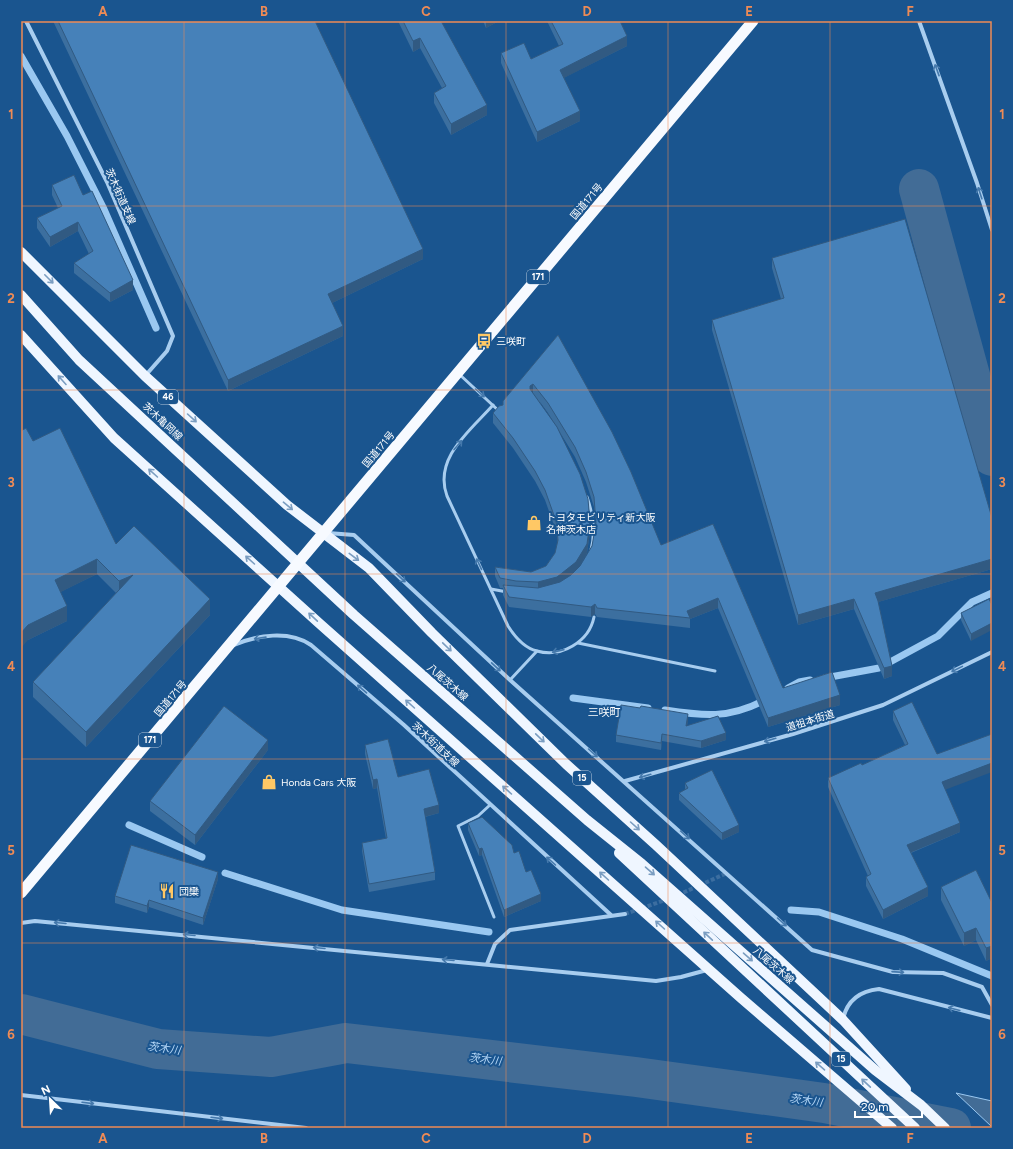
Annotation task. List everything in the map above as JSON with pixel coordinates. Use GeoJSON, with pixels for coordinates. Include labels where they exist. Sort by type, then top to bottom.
{"type":"FeatureCollection","features":[{"type":"Feature","properties":{"kind":"highway","name":"国道171号"},"geometry":{"type":"LineString","coordinates":[[21,893],[753,21]]}},
{"type":"Feature","properties":{"kind":"main road","name":"46"},"geometry":{"type":"LineString","coordinates":[[21,252],[145,376],[287,505],[323,533]]}},
{"type":"Feature","properties":{"kind":"main road","name":"茨木亀岡線"},"geometry":{"type":"LineString","coordinates":[[21,295],[79,360],[295,560]]}},
{"type":"Feature","properties":{"kind":"main road"},"geometry":{"type":"LineString","coordinates":[[21,335],[114,438],[279,586]]}},
{"type":"Feature","properties":{"kind":"main road","name":"15"},"geometry":{"type":"LineString","coordinates":[[323,533],[369,568],[432,633],[566,764],[656,844],[843,1020],[921,1105]]}},
{"type":"Feature","properties":{"kind":"main road","name":"八尾茨木線"},"geometry":{"type":"LineString","coordinates":[[295,560],[354,615],[587,820],[642,864],[875,1070],[921,1105],[945,1128]]}},
{"type":"Feature","properties":{"kind":"main road","name":"15"},"geometry":{"type":"LineString","coordinates":[[279,586],[741,998],[892,1128]]}},
{"type":"Feature","properties":{"kind":"main road","name":"八尾茨木線"},"geometry":{"type":"LineString","coordinates":[[587,820],[637,871],[916,1128]]}},
{"type":"Feature","properties":{"kind":"street","name":"茨木街道支線"},"geometry":{"type":"LineString","coordinates":[[26,21],[107,182],[173,336],[167,351],[145,376]]}},
{"type":"Feature","properties":{"kind":"street"},"geometry":{"type":"LineString","coordinates":[[919,21],[977,183],[992,230]]}},
{"type":"Feature","properties":{"kind":"street"},"geometry":{"type":"LineString","coordinates":[[323,533],[354,535],[510,680],[625,781],[812,950],[893,972],[943,974],[982,987],[992,1005]]}},
{"type":"Feature","properties":{"kind":"street","name":"茨木街道支線"},"geometry":{"type":"LineString","coordinates":[[228,647],[247,640],[268,637],[287,636],[305,641],[404,725],[611,915]]}},
{"type":"Feature","properties":{"kind":"street","name":"道祖本街道"},"geometry":{"type":"LineString","coordinates":[[625,781],[793,734],[883,705],[992,652]]}},
{"type":"Feature","properties":{"kind":"street"},"geometry":{"type":"LineString","coordinates":[[487,964],[495,944],[510,930],[625,914]]}},
{"type":"Feature","properties":{"kind":"street"},"geometry":{"type":"LineString","coordinates":[[21,923],[35,921],[656,981],[682,977],[709,969]]}},
{"type":"Feature","properties":{"kind":"street"},"geometry":{"type":"LineString","coordinates":[[843,1020],[848,1006],[858,996],[871,990],[878,990],[992,1018]]}},
{"type":"Feature","properties":{"kind":"street"},"geometry":{"type":"LineString","coordinates":[[21,1095],[306,1128]]}},
{"type":"Feature","properties":{"kind":"lane"},"geometry":{"type":"LineString","coordinates":[[458,373],[501,413]]}},
{"type":"Feature","properties":{"kind":"lane"},"geometry":{"type":"LineString","coordinates":[[493,405],[454,450],[447,462],[443,475],[447,496],[508,626],[517,640],[537,651],[554,653],[578,643],[589,629],[594,617]]}},
{"type":"Feature","properties":{"kind":"lane"},"geometry":{"type":"LineString","coordinates":[[585,491],[594,522],[594,532],[590,553]]}},
{"type":"Feature","properties":{"kind":"lane"},"geometry":{"type":"LineString","coordinates":[[491,589],[502,592],[510,592]]}},
{"type":"Feature","properties":{"kind":"lane"},"geometry":{"type":"LineString","coordinates":[[578,643],[715,671]]}},
{"type":"Feature","properties":{"kind":"lane"},"geometry":{"type":"LineString","coordinates":[[510,680],[537,651]]}},
{"type":"Feature","properties":{"kind":"lane"},"geometry":{"type":"LineString","coordinates":[[490,805],[478,816],[458,826],[494,917]]}},
{"type":"Feature","properties":{"kind":"water"},"geometry":{"type":"Polygon","coordinates":[[[956,1093],[992,1101],[992,1127],[956,1093]]]}},
{"type":"Feature","properties":{"kind":"building"},"geometry":{"type":"Polygon","coordinates":[[[58,21],[315,21],[423,249],[328,294],[343,326],[228,380],[58,21]]]}},
{"type":"Feature","properties":{"kind":"building"},"geometry":{"type":"Polygon","coordinates":[[[403,21],[441,21],[487,105],[451,124],[434,93],[446,86],[420,38],[413,41],[403,21]]]}},
{"type":"Feature","properties":{"kind":"building"},"geometry":{"type":"Polygon","coordinates":[[[551,21],[620,21],[627,36],[560,70],[580,111],[537,132],[501,53],[524,43],[531,59],[563,44],[551,21]]]}},
{"type":"Feature","properties":{"kind":"building"},"geometry":{"type":"Polygon","coordinates":[[[74,175],[83,195],[92,191],[133,280],[110,293],[74,263],[93,251],[78,222],[50,237],[37,218],[62,206],[52,185],[74,175]]]}},
{"type":"Feature","properties":{"kind":"building"},"geometry":{"type":"Polygon","coordinates":[[[905,219],[992,518],[992,559],[875,593],[892,666],[884,668],[854,599],[798,615],[712,320],[784,298],[772,258],[905,219]]]}},
{"type":"Feature","properties":{"kind":"building"},"geometry":{"type":"Polygon","coordinates":[[[558,335],[612,432],[631,472],[661,545],[713,524],[783,688],[832,672],[840,695],[768,718],[718,598],[687,611],[690,618],[597,608],[595,604],[591,607],[509,597],[503,585],[538,588],[560,582],[571,575],[580,566],[592,546],[596,523],[594,497],[586,472],[575,447],[548,403],[533,384],[530,386],[530,389],[557,427],[580,474],[588,499],[590,522],[587,544],[576,562],[557,577],[538,582],[516,581],[500,578],[495,567],[531,572],[546,566],[555,553],[558,540],[556,521],[545,490],[535,471],[513,438],[493,413],[499,406],[503,405],[503,401],[558,335]]]}},
{"type":"Feature","properties":{"kind":"building"},"geometry":{"type":"Polygon","coordinates":[[[26,428],[33,441],[60,428],[116,544],[134,526],[210,599],[86,732],[33,682],[133,575],[119,581],[97,559],[55,580],[67,606],[28,625],[21,633],[21,431],[26,428]]]}},
{"type":"Feature","properties":{"kind":"building"},"geometry":{"type":"Polygon","coordinates":[[[989,599],[992,605],[992,623],[971,634],[961,613],[989,599]]]}},
{"type":"Feature","properties":{"kind":"building"},"geometry":{"type":"Polygon","coordinates":[[[912,702],[937,754],[992,734],[992,763],[942,782],[960,823],[907,845],[928,887],[883,910],[866,877],[871,874],[828,778],[861,763],[862,765],[908,744],[893,711],[912,702]]]}},
{"type":"Feature","properties":{"kind":"building"},"geometry":{"type":"Polygon","coordinates":[[[621,705],[640,708],[641,706],[688,714],[686,726],[718,716],[726,733],[701,741],[662,734],[661,743],[616,735],[621,705]]]}},
{"type":"Feature","properties":{"kind":"building"},"geometry":{"type":"Polygon","coordinates":[[[224,706],[268,740],[195,835],[150,801],[224,706]]]}},
{"type":"Feature","properties":{"kind":"building"},"geometry":{"type":"Polygon","coordinates":[[[388,739],[398,777],[429,769],[439,805],[424,809],[435,872],[369,884],[362,843],[387,838],[377,779],[373,780],[365,745],[388,739]]]}},
{"type":"Feature","properties":{"kind":"building"},"geometry":{"type":"Polygon","coordinates":[[[712,770],[739,825],[722,833],[679,793],[688,788],[685,783],[712,770]]]}},
{"type":"Feature","properties":{"kind":"building"},"geometry":{"type":"Polygon","coordinates":[[[482,817],[512,845],[514,853],[519,851],[526,872],[531,870],[541,894],[504,910],[482,848],[479,849],[468,823],[482,817]]]}},
{"type":"Feature","properties":{"kind":"building","name":"団欒"},"geometry":{"type":"Polygon","coordinates":[[[131,845],[218,872],[203,918],[149,900],[147,906],[115,896],[131,845]]]}},
{"type":"Feature","properties":{"kind":"building"},"geometry":{"type":"Polygon","coordinates":[[[976,870],[992,903],[992,946],[986,948],[976,928],[964,933],[941,887],[976,870]]]}},
{"type":"Feature","properties":{"kind":"waterway"},"geometry":{"type":"LineString","coordinates":[[21,56],[67,136],[103,207],[156,328]]}},
{"type":"Feature","properties":{"kind":"waterway"},"geometry":{"type":"LineString","coordinates":[[919,189],[992,456]]}},
{"type":"Feature","properties":{"kind":"waterway"},"geometry":{"type":"LineString","coordinates":[[825,678],[879,668],[938,636],[972,602],[992,593]]}},
{"type":"Feature","properties":{"kind":"waterway"},"geometry":{"type":"LineString","coordinates":[[788,688],[799,682],[810,680]]}},
{"type":"Feature","properties":{"kind":"waterway"},"geometry":{"type":"LineString","coordinates":[[573,698],[648,708]]}},
{"type":"Feature","properties":{"kind":"waterway"},"geometry":{"type":"LineString","coordinates":[[665,710],[692,714],[727,713],[752,706],[765,700]]}},
{"type":"Feature","properties":{"kind":"waterway"},"geometry":{"type":"LineString","coordinates":[[129,825],[202,857]]}},
{"type":"Feature","properties":{"kind":"waterway"},"geometry":{"type":"LineString","coordinates":[[225,873],[342,910],[489,932]]}},
{"type":"Feature","properties":{"kind":"waterway"},"geometry":{"type":"LineString","coordinates":[[791,910],[819,912],[902,939],[992,976]]}},
{"type":"Feature","properties":{"kind":"waterway","name":"茨木川"},"geometry":{"type":"LineString","coordinates":[[21,1014],[158,1049],[271,1057],[346,1043],[636,1077],[824,1103],[951,1128]]}},
{"type":"Feature","properties":{"kind":"tunnel"},"geometry":{"type":"LineString","coordinates":[[678,895],[727,873]]}},
{"type":"Feature","properties":{"kind":"tunnel"},"geometry":{"type":"LineString","coordinates":[[625,914],[668,899]]}},
{"type":"Feature","properties":{"kind":"place","name":"三咲町"},"geometry":{"type":"Point","coordinates":[484,341]}},
{"type":"Feature","properties":{"kind":"place","name":"トヨタモビリティ新大阪 名神茨木店"},"geometry":{"type":"Point","coordinates":[534,523]}},
{"type":"Feature","properties":{"kind":"place","name":"Honda Cars 大阪"},"geometry":{"type":"Point","coordinates":[269,782]}},
{"type":"Feature","properties":{"kind":"place","name":"団欒"},"geometry":{"type":"Point","coordinates":[167,891]}},
{"type":"Feature","properties":{"kind":"district","name":"三咲町"},"geometry":{"type":"Point","coordinates":[604,712]}}]}
